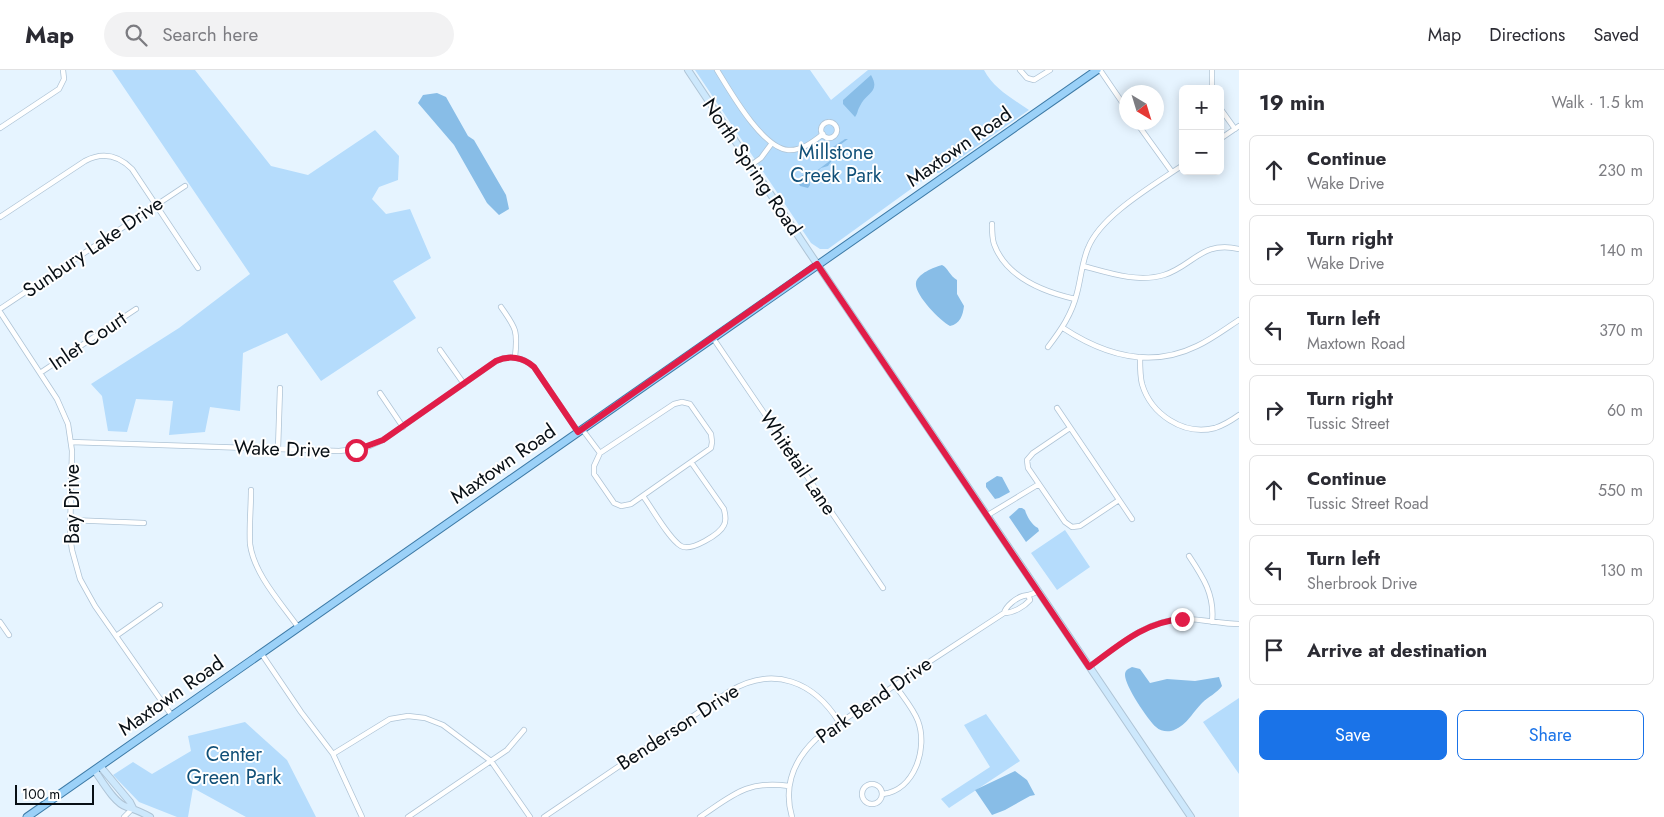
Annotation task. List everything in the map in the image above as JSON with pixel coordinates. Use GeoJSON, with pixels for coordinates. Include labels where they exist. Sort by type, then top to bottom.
{"type":"FeatureCollection","features":[{"type":"Feature","properties":{"kind":"main road","name":"North Spring Road"},"geometry":{"type":"LineString","coordinates":[[688,70],[1191,817]]}},
{"type":"Feature","properties":{"kind":"main road","name":"Maxtown Road"},"geometry":{"type":"LineString","coordinates":[[27,817],[817,264],[1098,70]]}},
{"type":"Feature","properties":{"kind":"main road"},"geometry":{"type":"LineString","coordinates":[[98,768],[130,802],[133,808],[150,817]]}},
{"type":"Feature","properties":{"kind":"street"},"geometry":{"type":"LineString","coordinates":[[0,128],[57,90],[63,81],[63,70]]}},
{"type":"Feature","properties":{"kind":"street"},"geometry":{"type":"LineString","coordinates":[[717,70],[764,139],[788,150],[810,144],[823,134]]}},
{"type":"Feature","properties":{"kind":"street"},"geometry":{"type":"LineString","coordinates":[[1020,70],[1026,78],[1034,80],[1050,70]]}},
{"type":"Feature","properties":{"kind":"street"},"geometry":{"type":"LineString","coordinates":[[1098,70],[1119,98]]}},
{"type":"Feature","properties":{"kind":"street"},"geometry":{"type":"LineString","coordinates":[[1212,70],[1212,85]]}},
{"type":"Feature","properties":{"kind":"street"},"geometry":{"type":"LineString","coordinates":[[1224,112],[1237,127],[1224,136]]}},
{"type":"Feature","properties":{"kind":"street"},"geometry":{"type":"LineString","coordinates":[[1142,130],[1172,172]]}},
{"type":"Feature","properties":{"kind":"street"},"geometry":{"type":"LineString","coordinates":[[751,165],[761,158],[772,143]]}},
{"type":"Feature","properties":{"kind":"street"},"geometry":{"type":"LineString","coordinates":[[0,218],[85,161],[102,156],[117,158],[132,169],[198,268]]}},
{"type":"Feature","properties":{"kind":"street"},"geometry":{"type":"LineString","coordinates":[[1048,347],[1063,328],[1075,299],[1088,247],[1105,222],[1179,168]]}},
{"type":"Feature","properties":{"kind":"street","name":"Sunbury Lake Drive"},"geometry":{"type":"LineString","coordinates":[[0,311],[185,186]]}},
{"type":"Feature","properties":{"kind":"street"},"geometry":{"type":"LineString","coordinates":[[992,224],[994,245],[1006,263],[1017,274],[1041,288],[1075,299]]}},
{"type":"Feature","properties":{"kind":"street"},"geometry":{"type":"LineString","coordinates":[[1083,266],[1120,275],[1146,278],[1172,272],[1206,250],[1221,247],[1239,247]]}},
{"type":"Feature","properties":{"kind":"street"},"geometry":{"type":"LineString","coordinates":[[501,307],[515,328],[517,340],[515,357],[534,367],[580,430],[600,453]]}},
{"type":"Feature","properties":{"kind":"street","name":"Inlet Court"},"geometry":{"type":"LineString","coordinates":[[40,373],[136,309]]}},
{"type":"Feature","properties":{"kind":"street","name":"Bay Drive"},"geometry":{"type":"LineString","coordinates":[[0,311],[60,404],[68,424],[71,442],[70,520],[72,550],[80,579],[90,600],[172,716]]}},
{"type":"Feature","properties":{"kind":"street"},"geometry":{"type":"LineString","coordinates":[[1063,328],[1099,348],[1140,357],[1176,353],[1195,347],[1211,339],[1239,320]]}},
{"type":"Feature","properties":{"kind":"street","name":"Whitetail Lane"},"geometry":{"type":"LineString","coordinates":[[713,338],[884,588]]}},
{"type":"Feature","properties":{"kind":"street"},"geometry":{"type":"LineString","coordinates":[[440,350],[464,384]]}},
{"type":"Feature","properties":{"kind":"street","name":"Wake Drive"},"geometry":{"type":"LineString","coordinates":[[71,442],[356,450],[383,440],[496,361],[515,357]]}},
{"type":"Feature","properties":{"kind":"street"},"geometry":{"type":"LineString","coordinates":[[1140,357],[1140,378],[1146,394],[1155,408],[1168,420],[1183,427],[1200,430],[1224,424],[1239,415]]}},
{"type":"Feature","properties":{"kind":"street"},"geometry":{"type":"LineString","coordinates":[[278,449],[280,388]]}},
{"type":"Feature","properties":{"kind":"street"},"geometry":{"type":"LineString","coordinates":[[380,393],[402,427]]}},
{"type":"Feature","properties":{"kind":"street"},"geometry":{"type":"LineString","coordinates":[[682,402],[690,404],[712,434],[711,448],[691,462],[631,504],[621,506],[614,503],[594,474],[594,466],[600,453],[674,404],[682,402]]}},
{"type":"Feature","properties":{"kind":"street"},"geometry":{"type":"LineString","coordinates":[[1057,408],[1132,519]]}},
{"type":"Feature","properties":{"kind":"street"},"geometry":{"type":"LineString","coordinates":[[1070,428],[1033,453],[1028,460],[1028,468],[1066,522],[1072,527],[1080,526],[1119,500]]}},
{"type":"Feature","properties":{"kind":"street"},"geometry":{"type":"LineString","coordinates":[[643,496],[675,541],[683,547],[693,547],[715,534],[724,527],[726,518],[724,509],[691,462]]}},
{"type":"Feature","properties":{"kind":"street"},"geometry":{"type":"LineString","coordinates":[[988,515],[1039,484]]}},
{"type":"Feature","properties":{"kind":"street"},"geometry":{"type":"LineString","coordinates":[[251,490],[250,544],[254,559],[260,573],[298,627]]}},
{"type":"Feature","properties":{"kind":"street"},"geometry":{"type":"LineString","coordinates":[[70,520],[144,522]]}},
{"type":"Feature","properties":{"kind":"street"},"geometry":{"type":"LineString","coordinates":[[1189,556],[1209,588],[1213,604],[1212,622]]}},
{"type":"Feature","properties":{"kind":"street","name":"Park Bend Drive"},"geometry":{"type":"LineString","coordinates":[[1004,613],[1006,607],[1022,596],[1029,597],[1038,591]]}},
{"type":"Feature","properties":{"kind":"street","name":"Park Bend Drive"},"geometry":{"type":"LineString","coordinates":[[792,817],[789,804],[789,786],[792,775],[801,755],[816,739],[1004,613],[1012,612],[1028,603],[1029,597]]}},
{"type":"Feature","properties":{"kind":"street"},"geometry":{"type":"LineString","coordinates":[[116,636],[160,606]]}},
{"type":"Feature","properties":{"kind":"street"},"geometry":{"type":"LineString","coordinates":[[1089,667],[1136,634],[1151,626],[1171,620],[1182,619],[1239,624]]}},
{"type":"Feature","properties":{"kind":"street"},"geometry":{"type":"LineString","coordinates":[[0,622],[9,635]]}},
{"type":"Feature","properties":{"kind":"street"},"geometry":{"type":"LineString","coordinates":[[261,653],[300,712],[333,754],[362,817]]}},
{"type":"Feature","properties":{"kind":"street","name":"Benderson Drive"},"geometry":{"type":"LineString","coordinates":[[544,817],[730,691],[753,681],[778,679],[797,683],[820,697],[839,722]]}},
{"type":"Feature","properties":{"kind":"street"},"geometry":{"type":"LineString","coordinates":[[884,794],[880,788],[873,785],[866,786],[862,793],[864,801],[872,805],[878,802],[884,794],[894,791],[908,780],[918,760],[921,744],[918,720],[895,685]]}},
{"type":"Feature","properties":{"kind":"street"},"geometry":{"type":"LineString","coordinates":[[333,754],[382,723],[398,717],[416,716],[434,721],[490,761],[530,817]]}},
{"type":"Feature","properties":{"kind":"street"},"geometry":{"type":"LineString","coordinates":[[408,817],[507,750],[524,730]]}},
{"type":"Feature","properties":{"kind":"street"},"geometry":{"type":"LineString","coordinates":[[700,817],[736,793],[749,787],[760,785],[789,786]]}},
{"type":"Feature","properties":{"kind":"street"},"geometry":{"type":"LineString","coordinates":[[124,817],[133,808]]}},
{"type":"Feature","properties":{"kind":"green space"},"geometry":{"type":"Polygon","coordinates":[[[112,70],[195,70],[271,166],[308,175],[375,130],[399,156],[398,180],[379,187],[372,199],[386,214],[410,209],[431,258],[393,281],[416,318],[321,381],[287,333],[243,353],[240,411],[210,407],[205,432],[169,435],[173,401],[136,399],[127,432],[108,431],[102,396],[91,384],[179,328],[250,274],[112,70]]]}},
{"type":"Feature","properties":{"kind":"green space","name":"Millstone Creek Park"},"geometry":{"type":"Polygon","coordinates":[[[695,70],[810,70],[831,100],[868,70],[984,70],[998,88],[1029,110],[939,173],[933,173],[828,249],[820,249],[811,243],[695,70]]]}},
{"type":"Feature","properties":{"kind":"green space"},"geometry":{"type":"Polygon","coordinates":[[[1065,530],[1090,567],[1057,590],[1031,553],[1065,530]]]}},
{"type":"Feature","properties":{"kind":"green space"},"geometry":{"type":"Polygon","coordinates":[[[1239,698],[1239,774],[1203,722],[1239,698]]]}},
{"type":"Feature","properties":{"kind":"green space"},"geometry":{"type":"Polygon","coordinates":[[[986,714],[1020,761],[949,808],[941,799],[990,767],[964,725],[986,714]]]}},
{"type":"Feature","properties":{"kind":"green space","name":"Center Green Park"},"geometry":{"type":"Polygon","coordinates":[[[245,722],[287,760],[316,817],[246,817],[193,788],[188,817],[177,817],[139,802],[113,775],[133,762],[152,774],[191,751],[188,736],[245,722]]]}},
{"type":"Feature","properties":{"kind":"shaded area"},"geometry":{"type":"Polygon","coordinates":[[[871,75],[874,81],[873,89],[859,108],[855,117],[843,104],[843,100],[871,75]]]}},
{"type":"Feature","properties":{"kind":"shaded area"},"geometry":{"type":"Polygon","coordinates":[[[437,93],[446,97],[468,136],[474,140],[506,195],[509,209],[499,215],[487,203],[454,145],[418,103],[423,95],[437,93]]]}},
{"type":"Feature","properties":{"kind":"shaded area"},"geometry":{"type":"Polygon","coordinates":[[[848,139],[833,150],[833,159],[828,166],[809,175],[810,185],[808,188],[800,186],[798,182],[801,176],[809,171],[815,172],[831,160],[833,147],[848,139]]]}},
{"type":"Feature","properties":{"kind":"shaded area"},"geometry":{"type":"Polygon","coordinates":[[[942,265],[957,280],[957,294],[964,306],[960,319],[950,326],[940,319],[929,307],[916,288],[919,277],[931,269],[942,265]]]}},
{"type":"Feature","properties":{"kind":"shaded area"},"geometry":{"type":"Polygon","coordinates":[[[997,476],[1002,477],[1010,492],[995,499],[986,487],[986,483],[997,476]]]}},
{"type":"Feature","properties":{"kind":"shaded area"},"geometry":{"type":"Polygon","coordinates":[[[1019,508],[1025,510],[1030,521],[1039,531],[1026,542],[1009,517],[1019,508]]]}},
{"type":"Feature","properties":{"kind":"shaded area"},"geometry":{"type":"Polygon","coordinates":[[[1132,667],[1140,669],[1150,683],[1167,679],[1195,681],[1219,677],[1222,686],[1202,703],[1181,726],[1171,731],[1163,731],[1156,727],[1148,717],[1129,687],[1125,673],[1132,667]]]}},
{"type":"Feature","properties":{"kind":"shaded area"},"geometry":{"type":"Polygon","coordinates":[[[1015,771],[1027,780],[1035,795],[992,815],[975,790],[1015,771]]]}},
{"type":"Feature","properties":{"kind":"route"},"geometry":{"type":"LineString","coordinates":[[356,450],[383,440],[496,361],[508,357],[518,358],[534,367],[578,432],[817,264],[1089,667],[1142,630],[1162,622],[1182,619]]}}]}
